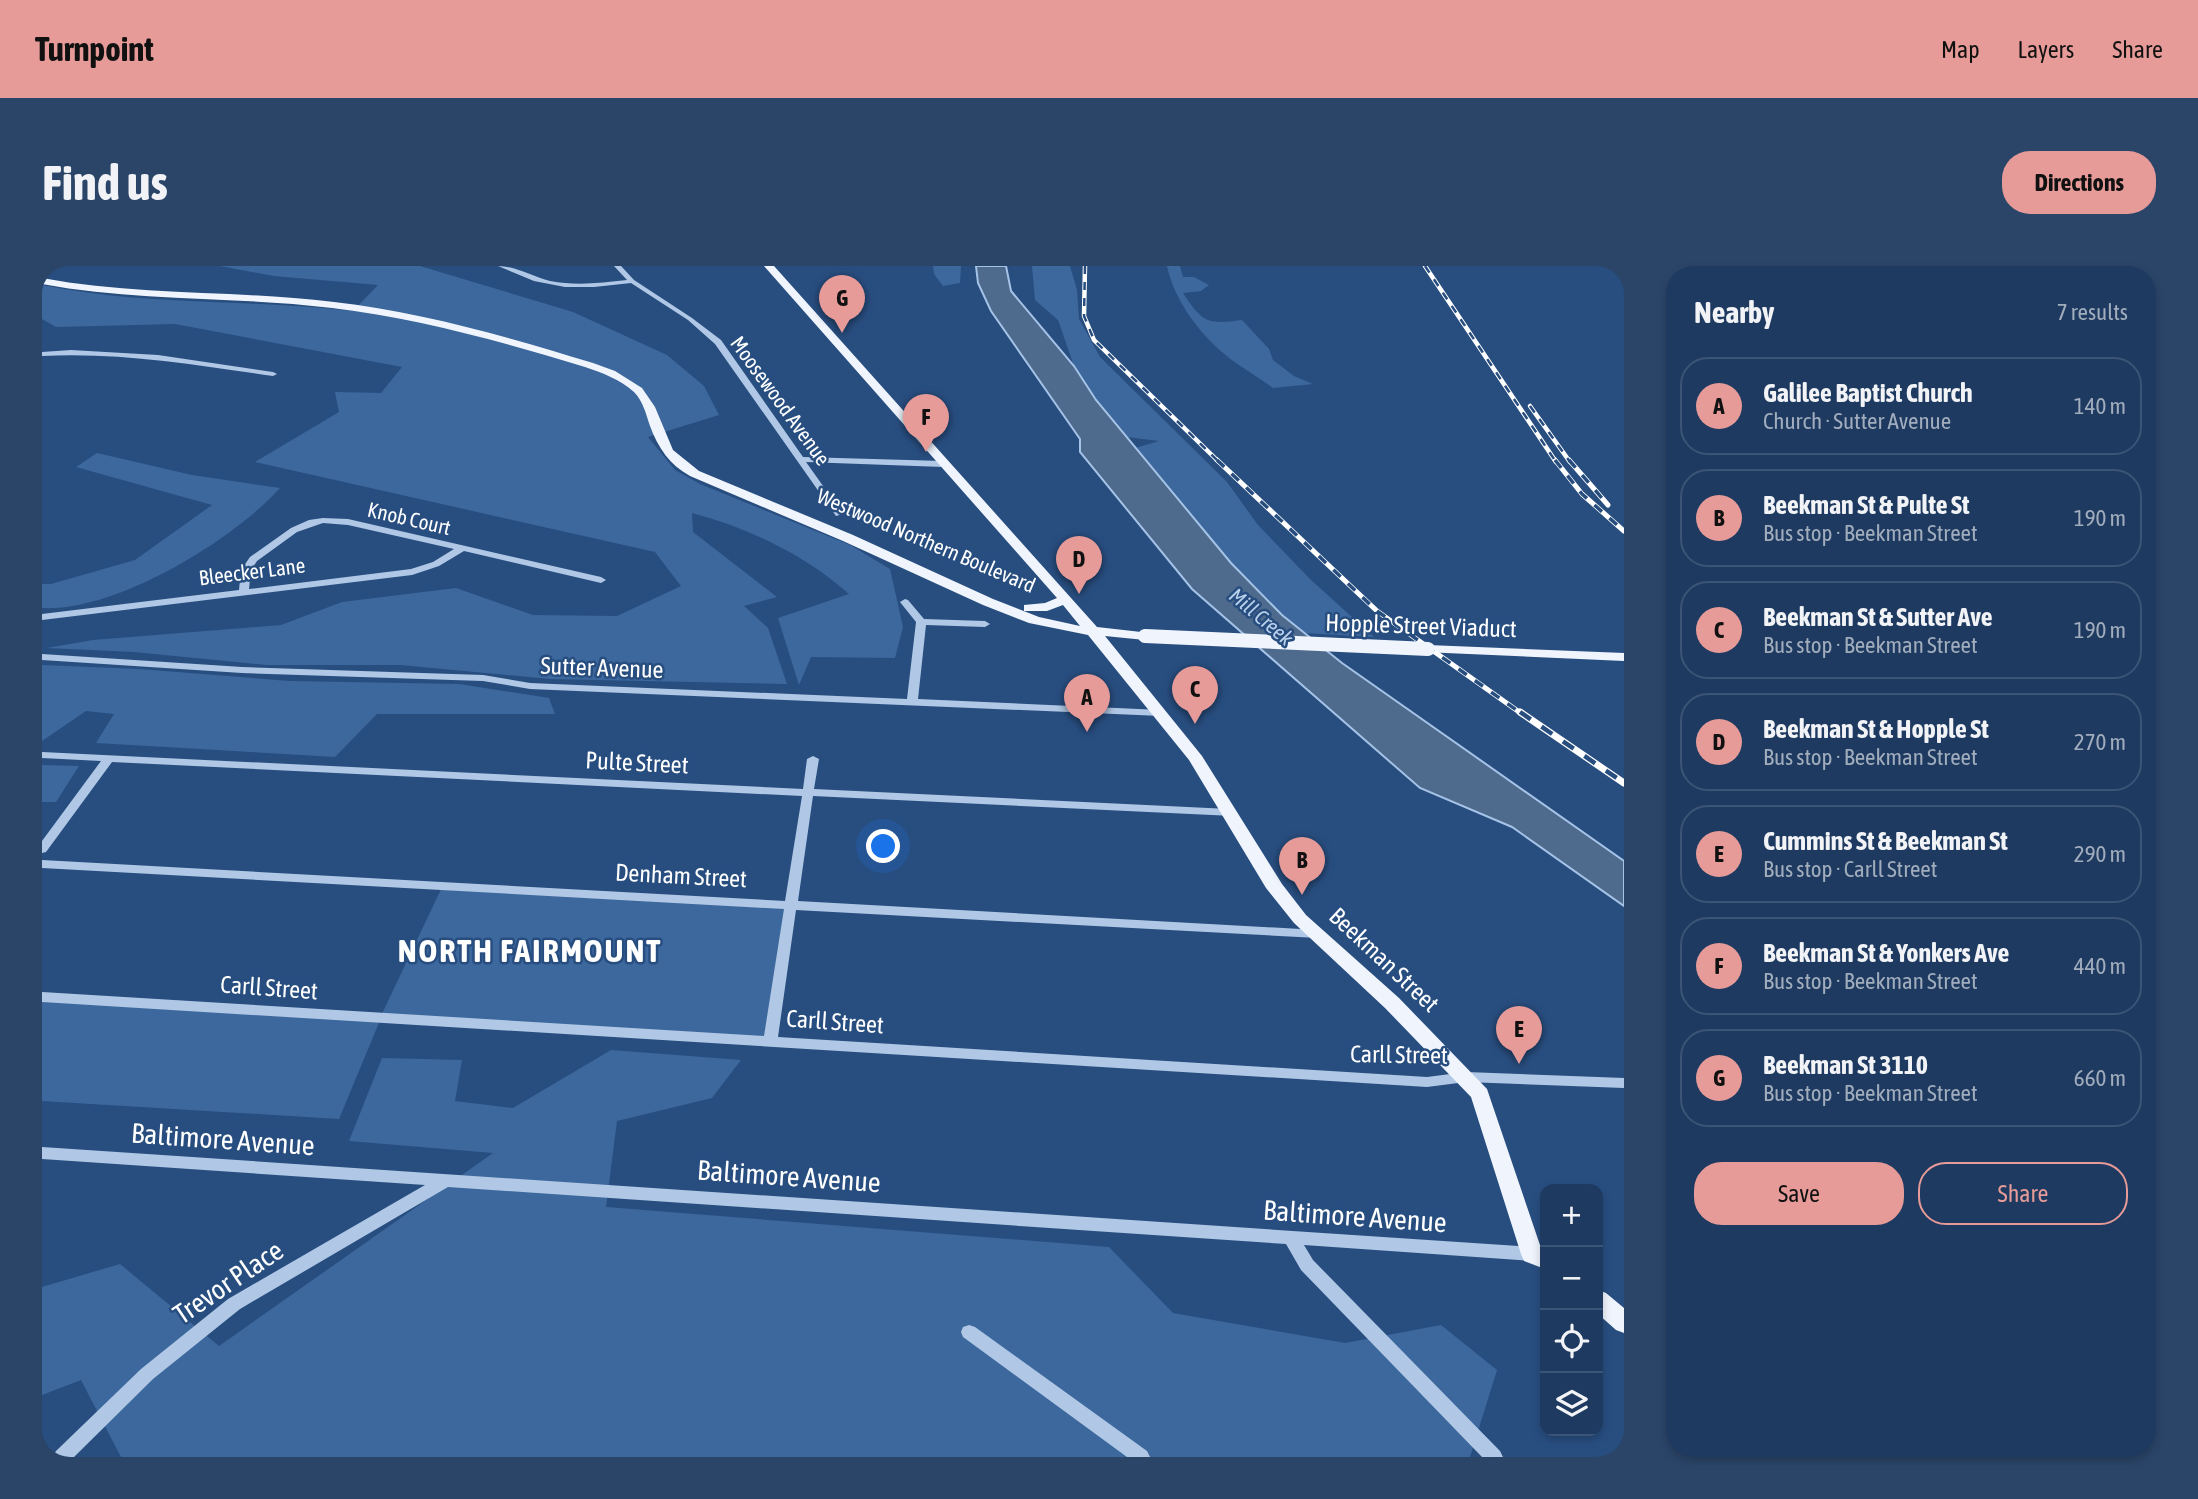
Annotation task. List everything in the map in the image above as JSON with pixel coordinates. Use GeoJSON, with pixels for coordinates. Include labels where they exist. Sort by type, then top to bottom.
{"type":"FeatureCollection","features":[{"type":"Feature","properties":{"kind":"main road","name":"Beekman Street"},"geometry":{"type":"LineString","coordinates":[[769,266],[1065,599],[1161,713],[1196,759],[1275,888],[1300,919],[1466,1077],[1480,1094],[1539,1257]]}},
{"type":"Feature","properties":{"kind":"main road","name":"Westwood Northern Boulevard"},"geometry":{"type":"LineString","coordinates":[[42,279],[123,290],[310,299],[381,307],[449,321],[598,364],[647,388],[680,452],[715,477],[917,558],[1029,608],[1093,631]]}},
{"type":"Feature","properties":{"kind":"main road","name":"Westwood Northern Boulevard"},"geometry":{"type":"LineString","coordinates":[[42,279],[131,295],[308,302],[366,309],[443,324],[585,364],[611,373],[636,389],[650,406],[668,453],[686,469],[705,480],[848,538],[1017,613],[1045,623],[1093,631]]}},
{"type":"Feature","properties":{"kind":"main road"},"geometry":{"type":"LineString","coordinates":[[1029,608],[1047,607],[1065,599]]}},
{"type":"Feature","properties":{"kind":"main road","name":"Hopple Street Viaduct"},"geometry":{"type":"LineString","coordinates":[[1093,631],[1138,637],[1624,657]]}},
{"type":"Feature","properties":{"kind":"main road"},"geometry":{"type":"LineString","coordinates":[[1115,657],[1138,637]]}},
{"type":"Feature","properties":{"kind":"main road"},"geometry":{"type":"LineString","coordinates":[[1603,1304],[1624,1323]]}},
{"type":"Feature","properties":{"kind":"street"},"geometry":{"type":"LineString","coordinates":[[501,266],[557,286],[596,286],[632,281]]}},
{"type":"Feature","properties":{"kind":"street","name":"Moosewood Avenue"},"geometry":{"type":"LineString","coordinates":[[617,266],[632,281],[690,319],[718,342],[839,514]]}},
{"type":"Feature","properties":{"kind":"street"},"geometry":{"type":"LineString","coordinates":[[42,354],[75,351],[115,353],[273,374]]}},
{"type":"Feature","properties":{"kind":"street"},"geometry":{"type":"LineString","coordinates":[[801,459],[943,464]]}},
{"type":"Feature","properties":{"kind":"street","name":"Knob Court"},"geometry":{"type":"LineString","coordinates":[[244,592],[248,566],[294,528],[309,522],[348,522],[601,580]]}},
{"type":"Feature","properties":{"kind":"street","name":"Bleecker Lane"},"geometry":{"type":"LineString","coordinates":[[42,617],[412,572],[436,564],[461,549]]}},
{"type":"Feature","properties":{"kind":"street"},"geometry":{"type":"LineString","coordinates":[[905,602],[921,622],[912,702]]}},
{"type":"Feature","properties":{"kind":"street"},"geometry":{"type":"LineString","coordinates":[[921,622],[985,624]]}},
{"type":"Feature","properties":{"kind":"street","name":"Sutter Avenue"},"geometry":{"type":"LineString","coordinates":[[42,657],[256,671],[483,678],[530,686],[1161,713]]}},
{"type":"Feature","properties":{"kind":"street","name":"Pulte Street"},"geometry":{"type":"LineString","coordinates":[[42,755],[1229,813]]}},
{"type":"Feature","properties":{"kind":"street"},"geometry":{"type":"LineString","coordinates":[[42,849],[108,759]]}},
{"type":"Feature","properties":{"kind":"street"},"geometry":{"type":"LineString","coordinates":[[771,1041],[813,759]]}},
{"type":"Feature","properties":{"kind":"street","name":"Denham Street"},"geometry":{"type":"LineString","coordinates":[[42,864],[1318,934]]}},
{"type":"Feature","properties":{"kind":"street","name":"Carll Street"},"geometry":{"type":"LineString","coordinates":[[42,997],[1427,1082],[1466,1077],[1624,1083]]}},
{"type":"Feature","properties":{"kind":"street","name":"Baltimore Avenue"},"geometry":{"type":"LineString","coordinates":[[42,1153],[1539,1257]]}},
{"type":"Feature","properties":{"kind":"street","name":"Trevor Place"},"geometry":{"type":"LineString","coordinates":[[62,1457],[147,1374],[234,1304],[446,1180]]}},
{"type":"Feature","properties":{"kind":"street"},"geometry":{"type":"LineString","coordinates":[[1291,1238],[1307,1265],[1494,1457]]}},
{"type":"Feature","properties":{"kind":"street"},"geometry":{"type":"LineString","coordinates":[[969,1332],[1140,1457]]}},
{"type":"Feature","properties":{"kind":"shaded area"},"geometry":{"type":"Polygon","coordinates":[[[220,266],[420,266],[573,312],[667,355],[704,386],[719,415],[648,437],[675,470],[700,484],[850,545],[890,569],[903,627],[895,658],[811,657],[799,685],[778,618],[849,594],[814,567],[775,544],[734,526],[692,513],[693,532],[777,597],[744,606],[768,628],[787,684],[550,679],[400,665],[267,665],[134,652],[47,648],[93,640],[281,625],[342,602],[456,588],[533,615],[617,616],[681,586],[655,552],[255,462],[339,412],[335,392],[381,393],[402,367],[175,324],[56,327],[42,319],[42,285],[119,296],[353,311],[378,285],[274,276],[220,266]]]}},
{"type":"Feature","properties":{"kind":"shaded area"},"geometry":{"type":"Polygon","coordinates":[[[933,266],[961,266],[960,283],[943,286],[934,274],[933,266]]]}},
{"type":"Feature","properties":{"kind":"shaded area"},"geometry":{"type":"Polygon","coordinates":[[[1032,266],[1070,266],[1077,290],[1079,319],[1100,357],[1227,482],[1258,525],[1310,579],[1374,637],[1304,633],[1282,615],[1231,563],[1135,448],[1159,441],[1127,437],[1096,400],[1074,366],[1058,320],[1035,300],[1032,266]]]}},
{"type":"Feature","properties":{"kind":"shaded area"},"geometry":{"type":"Polygon","coordinates":[[[1167,266],[1180,266],[1183,277],[1194,277],[1209,285],[1201,291],[1183,293],[1201,316],[1221,322],[1242,320],[1269,349],[1273,360],[1294,376],[1313,384],[1273,388],[1224,354],[1184,308],[1167,266]]]}},
{"type":"Feature","properties":{"kind":"shaded area"},"geometry":{"type":"Polygon","coordinates":[[[97,453],[192,475],[280,488],[233,530],[203,550],[137,586],[71,606],[42,608],[42,584],[51,584],[135,560],[212,505],[76,467],[97,453]]]}},
{"type":"Feature","properties":{"kind":"shaded area"},"geometry":{"type":"Polygon","coordinates":[[[42,665],[139,669],[289,681],[459,684],[549,698],[555,714],[377,714],[335,757],[96,743],[114,714],[86,711],[42,741],[42,665]]]}},
{"type":"Feature","properties":{"kind":"shaded area"},"geometry":{"type":"Polygon","coordinates":[[[42,765],[79,766],[56,802],[42,802],[42,765]]]}},
{"type":"Feature","properties":{"kind":"shaded area"},"geometry":{"type":"Polygon","coordinates":[[[443,885],[792,905],[770,1041],[381,1018],[339,1119],[42,1101],[42,997],[380,1018],[443,885]]]}},
{"type":"Feature","properties":{"kind":"shaded area"},"geometry":{"type":"Polygon","coordinates":[[[611,1050],[741,1060],[712,1098],[617,1121],[606,1207],[1109,1247],[1173,1313],[1345,1343],[1441,1325],[1497,1370],[1470,1457],[121,1457],[81,1380],[42,1395],[42,1287],[120,1264],[219,1346],[493,1153],[349,1141],[382,1058],[462,1060],[455,1101],[513,1108],[611,1050]]]}},
{"type":"Feature","properties":{"kind":"water","name":"Mill Creek"},"geometry":{"type":"Polygon","coordinates":[[[976,266],[1006,266],[1011,291],[1074,366],[1096,400],[1231,563],[1282,615],[1342,663],[1624,861],[1624,906],[1512,827],[1420,788],[1192,589],[1080,452],[1080,439],[991,311],[978,283],[976,266]]]}},
{"type":"Feature","properties":{"kind":"railway"},"geometry":{"type":"LineString","coordinates":[[1085,266],[1084,316],[1094,340],[1219,462]]}},
{"type":"Feature","properties":{"kind":"railway"},"geometry":{"type":"LineString","coordinates":[[1425,266],[1556,462]]}},
{"type":"Feature","properties":{"kind":"railway"},"geometry":{"type":"LineString","coordinates":[[1530,406],[1570,462]]}},
{"type":"Feature","properties":{"kind":"railway"},"geometry":{"type":"LineString","coordinates":[[1217,460],[1377,611],[1522,714]]}},
{"type":"Feature","properties":{"kind":"railway"},"geometry":{"type":"LineString","coordinates":[[1555,460],[1582,494],[1624,531]]}},
{"type":"Feature","properties":{"kind":"railway"},"geometry":{"type":"LineString","coordinates":[[1569,460],[1608,505]]}},
{"type":"Feature","properties":{"kind":"railway"},"geometry":{"type":"LineString","coordinates":[[1520,712],[1624,783]]}},
{"type":"Feature","properties":{"kind":"place","name":"Beekman St 3110"},"geometry":{"type":"Point","coordinates":[842,333]}},
{"type":"Feature","properties":{"kind":"place","name":"Beekman St & Yonkers Ave"},"geometry":{"type":"Point","coordinates":[926,452]}},
{"type":"Feature","properties":{"kind":"place","name":"Beekman St & Hopple St"},"geometry":{"type":"Point","coordinates":[1079,594]}},
{"type":"Feature","properties":{"kind":"place","name":"Beekman St & Sutter Ave"},"geometry":{"type":"Point","coordinates":[1195,724]}},
{"type":"Feature","properties":{"kind":"place","name":"Galilee Baptist Church"},"geometry":{"type":"Point","coordinates":[1087,732]}},
{"type":"Feature","properties":{"kind":"place","name":"Beekman St & Pulte St"},"geometry":{"type":"Point","coordinates":[1302,895]}},
{"type":"Feature","properties":{"kind":"place","name":"Cummins St & Beekman St"},"geometry":{"type":"Point","coordinates":[1519,1064]}},
{"type":"Feature","properties":{"kind":"district","name":"NORTH FAIRMOUNT"},"geometry":{"type":"Point","coordinates":[530,951]}}]}
